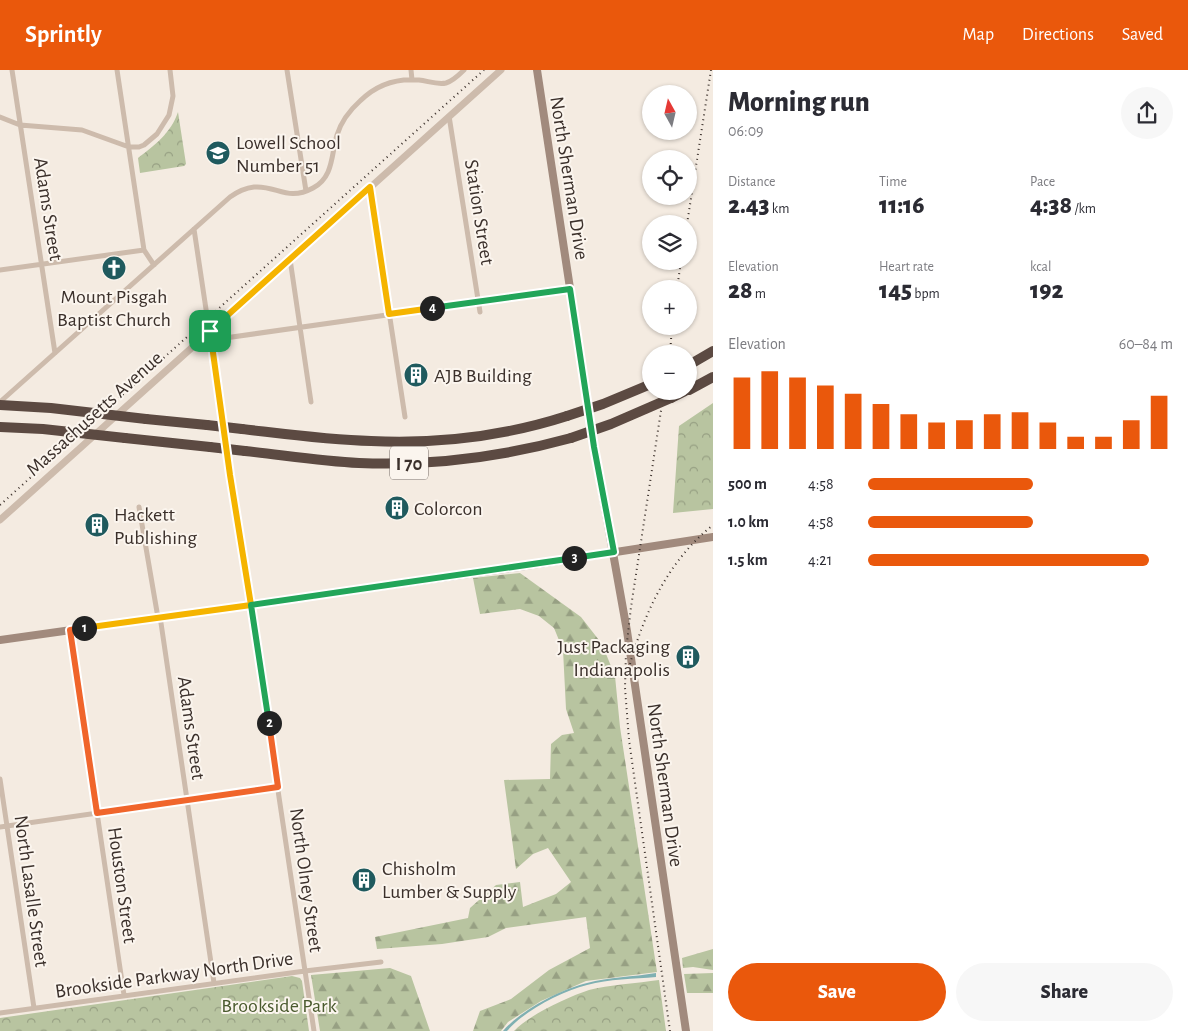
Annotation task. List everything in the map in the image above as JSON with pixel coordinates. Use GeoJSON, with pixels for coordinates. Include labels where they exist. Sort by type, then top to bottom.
{"type":"FeatureCollection","features":[{"type":"Feature","properties":{"kind":"highway"},"geometry":{"type":"LineString","coordinates":[[697,360],[713,350]]}},
{"type":"Feature","properties":{"kind":"highway"},"geometry":{"type":"LineString","coordinates":[[697,386],[713,377]]}},
{"type":"Feature","properties":{"kind":"highway","name":"I 70"},"geometry":{"type":"LineString","coordinates":[[0,404],[358,441],[415,441],[490,434],[532,426],[567,416],[642,388]]}},
{"type":"Feature","properties":{"kind":"highway","name":"I 70"},"geometry":{"type":"LineString","coordinates":[[0,427],[43,429],[352,462],[421,463],[518,451],[571,438],[618,422],[668,400]]}},
{"type":"Feature","properties":{"kind":"main road","name":"North Sherman Drive"},"geometry":{"type":"LineString","coordinates":[[537,70],[594,447],[628,631],[686,1031]]}},
{"type":"Feature","properties":{"kind":"main road"},"geometry":{"type":"LineString","coordinates":[[0,640],[713,537]]}},
{"type":"Feature","properties":{"kind":"street","name":"Adams Street"},"geometry":{"type":"LineString","coordinates":[[12,70],[55,353]]}},
{"type":"Feature","properties":{"kind":"street"},"geometry":{"type":"LineString","coordinates":[[117,70],[144,250],[154,265]]}},
{"type":"Feature","properties":{"kind":"street"},"geometry":{"type":"LineString","coordinates":[[0,117],[21,125],[82,130],[129,147],[144,145],[157,134],[167,120],[172,106],[173,96],[170,70]]}},
{"type":"Feature","properties":{"kind":"street"},"geometry":{"type":"LineString","coordinates":[[287,70],[306,191]]}},
{"type":"Feature","properties":{"kind":"street"},"geometry":{"type":"LineString","coordinates":[[411,70],[412,80]]}},
{"type":"Feature","properties":{"kind":"street"},"geometry":{"type":"LineString","coordinates":[[0,404],[230,197],[246,189],[261,187],[288,194],[296,194],[317,186],[326,176],[331,166],[341,126],[360,100],[382,86],[394,82],[412,80],[445,83],[464,70]]}},
{"type":"Feature","properties":{"kind":"street","name":"Massachusetts Avenue"},"geometry":{"type":"LineString","coordinates":[[0,520],[501,70]]}},
{"type":"Feature","properties":{"kind":"street","name":"Station Street"},"geometry":{"type":"LineString","coordinates":[[449,116],[480,312]]}},
{"type":"Feature","properties":{"kind":"street"},"geometry":{"type":"LineString","coordinates":[[370,187],[404,417]]}},
{"type":"Feature","properties":{"kind":"street","name":"North Olney Street"},"geometry":{"type":"LineString","coordinates":[[194,229],[314,1031]]}},
{"type":"Feature","properties":{"kind":"street"},"geometry":{"type":"LineString","coordinates":[[0,270],[144,250]]}},
{"type":"Feature","properties":{"kind":"street"},"geometry":{"type":"LineString","coordinates":[[290,259],[311,402]]}},
{"type":"Feature","properties":{"kind":"street"},"geometry":{"type":"LineString","coordinates":[[211,340],[570,289]]}},
{"type":"Feature","properties":{"kind":"street","name":"Adams Street"},"geometry":{"type":"LineString","coordinates":[[139,507],[159,618],[214,983]]}},
{"type":"Feature","properties":{"kind":"street","name":"Houston Street"},"geometry":{"type":"LineString","coordinates":[[70,630],[124,996]]}},
{"type":"Feature","properties":{"kind":"street","name":"North Lasalle Street"},"geometry":{"type":"LineString","coordinates":[[0,778],[34,1008]]}},
{"type":"Feature","properties":{"kind":"street"},"geometry":{"type":"LineString","coordinates":[[0,827],[278,787]]}},
{"type":"Feature","properties":{"kind":"street","name":"Brookside Parkway North Drive"},"geometry":{"type":"LineString","coordinates":[[0,1013],[305,970],[381,962]]}},
{"type":"Feature","properties":{"kind":"green space"},"geometry":{"type":"Polygon","coordinates":[[[178,112],[186,164],[184,166],[140,173],[138,158],[167,132],[178,112]]]}},
{"type":"Feature","properties":{"kind":"green space"},"geometry":{"type":"Polygon","coordinates":[[[713,403],[713,509],[673,513],[679,426],[713,403]]]}},
{"type":"Feature","properties":{"kind":"green space"},"geometry":{"type":"Polygon","coordinates":[[[520,573],[581,617],[602,644],[615,676],[620,727],[657,972],[586,981],[541,1001],[508,1022],[501,1031],[473,1031],[480,1011],[511,999],[549,970],[590,948],[586,917],[506,928],[488,937],[442,944],[377,949],[375,937],[468,918],[470,908],[496,885],[520,882],[523,907],[556,894],[571,882],[548,848],[533,854],[516,869],[504,780],[550,779],[551,744],[562,735],[574,733],[566,709],[563,650],[554,628],[539,616],[520,609],[480,614],[473,578],[520,573]]]}},
{"type":"Feature","properties":{"kind":"green space"},"geometry":{"type":"Polygon","coordinates":[[[713,949],[713,970],[693,967],[683,968],[682,958],[713,949]]]}},
{"type":"Feature","properties":{"kind":"green space"},"geometry":{"type":"Polygon","coordinates":[[[390,968],[411,976],[430,1031],[320,1031],[311,975],[390,968]]]}},
{"type":"Feature","properties":{"kind":"green space"},"geometry":{"type":"Polygon","coordinates":[[[713,973],[713,993],[687,993],[684,974],[713,973]]]}},
{"type":"Feature","properties":{"kind":"green space","name":"Brookside Park"},"geometry":{"type":"Polygon","coordinates":[[[292,976],[300,978],[302,981],[309,1031],[0,1031],[0,1018],[292,976]]]}},
{"type":"Feature","properties":{"kind":"green space"},"geometry":{"type":"Polygon","coordinates":[[[659,980],[666,1031],[514,1031],[539,1013],[589,990],[659,980]]]}},
{"type":"Feature","properties":{"kind":"water"},"geometry":{"type":"Polygon","coordinates":[[[656,973],[656,977],[604,982],[566,992],[533,1009],[507,1031],[503,1031],[510,1023],[530,1009],[565,990],[595,981],[656,973]]]}},
{"type":"Feature","properties":{"kind":"railway"},"geometry":{"type":"LineString","coordinates":[[0,505],[484,70]]}},
{"type":"Feature","properties":{"kind":"railway"},"geometry":{"type":"LineString","coordinates":[[688,215],[711,70]]}},
{"type":"Feature","properties":{"kind":"railway"},"geometry":{"type":"LineString","coordinates":[[678,280],[680,270]]}},
{"type":"Feature","properties":{"kind":"railway"},"geometry":{"type":"LineString","coordinates":[[671,335],[671,345]]}},
{"type":"Feature","properties":{"kind":"railway"},"geometry":{"type":"LineString","coordinates":[[663,400],[631,607],[626,651],[625,688],[629,740],[670,1031]]}},
{"type":"Feature","properties":{"kind":"railway"},"geometry":{"type":"LineString","coordinates":[[630,664],[651,606],[671,570],[697,539],[713,525]]}},
{"type":"Feature","properties":{"kind":"place","name":"Lowell School Number 51"},"geometry":{"type":"Point","coordinates":[218,153]}},
{"type":"Feature","properties":{"kind":"place","name":"Mount Pisgah Baptist Church"},"geometry":{"type":"Point","coordinates":[114,268]}},
{"type":"Feature","properties":{"kind":"place","name":"AJB Building"},"geometry":{"type":"Point","coordinates":[416,375]}},
{"type":"Feature","properties":{"kind":"place","name":"Colorcon"},"geometry":{"type":"Point","coordinates":[397,508]}},
{"type":"Feature","properties":{"kind":"place","name":"Hackett Publishing"},"geometry":{"type":"Point","coordinates":[97,525]}},
{"type":"Feature","properties":{"kind":"place","name":"Just Packaging Indianapolis"},"geometry":{"type":"Point","coordinates":[688,657]}},
{"type":"Feature","properties":{"kind":"place","name":"Chisholm Lumber & Supply"},"geometry":{"type":"Point","coordinates":[364,880]}},
{"type":"Feature","properties":{"kind":"route"},"geometry":{"type":"LineString","coordinates":[[210,331],[230,475],[251,605],[70,630],[97,813],[278,787],[251,605],[614,552],[594,447],[570,289],[389,314],[370,187],[210,331]]}}]}
